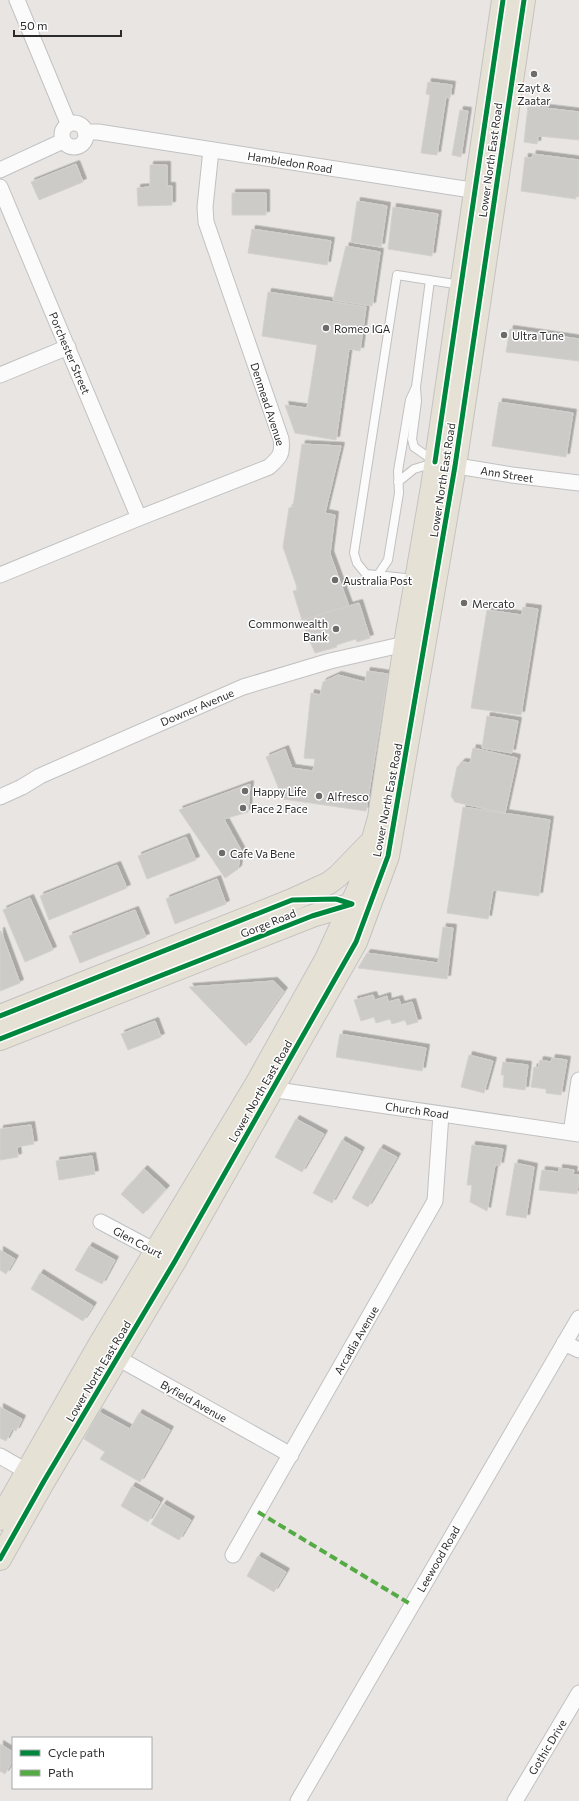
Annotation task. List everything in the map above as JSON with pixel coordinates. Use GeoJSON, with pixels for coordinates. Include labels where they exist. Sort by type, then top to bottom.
{"type":"FeatureCollection","features":[{"type":"Feature","properties":{"kind":"main road","name":"Lower North East Road"},"geometry":{"type":"LineString","coordinates":[[361,907],[388,856],[396,817],[445,464],[485,193],[503,0]]}},
{"type":"Feature","properties":{"kind":"main road","name":"Lower North East Road"},"geometry":{"type":"LineString","coordinates":[[0,1559],[35,1476],[98,1347],[155,1251],[356,942],[361,907],[359,887],[379,818],[416,579],[445,464],[462,285],[485,193],[524,0]]}},
{"type":"Feature","properties":{"kind":"main road","name":"Gorge Road"},"geometry":{"type":"LineString","coordinates":[[0,1016],[292,900],[338,876],[372,842]]}},
{"type":"Feature","properties":{"kind":"main road","name":"Gorge Road"},"geometry":{"type":"LineString","coordinates":[[292,900],[336,899],[361,907]]}},
{"type":"Feature","properties":{"kind":"main road","name":"Gorge Road"},"geometry":{"type":"LineString","coordinates":[[0,1039],[312,916],[361,907]]}},
{"type":"Feature","properties":{"kind":"main road","name":"Lower North East Road"},"geometry":{"type":"LineString","coordinates":[[0,1519],[35,1476],[117,1358],[175,1262],[263,1087]]}},
{"type":"Feature","properties":{"kind":"street"},"geometry":{"type":"LineString","coordinates":[[17,0],[68,123]]}},
{"type":"Feature","properties":{"kind":"street"},"geometry":{"type":"LineString","coordinates":[[72,122],[81,124],[86,138],[80,145],[74,147],[63,141],[62,132],[68,123],[72,122]]}},
{"type":"Feature","properties":{"kind":"street","name":"Hambledon Road"},"geometry":{"type":"LineString","coordinates":[[85,132],[98,132],[485,193]]}},
{"type":"Feature","properties":{"kind":"street"},"geometry":{"type":"LineString","coordinates":[[0,170],[63,141]]}},
{"type":"Feature","properties":{"kind":"street","name":"Denmead Avenue"},"geometry":{"type":"LineString","coordinates":[[0,575],[139,518],[270,467],[278,459],[282,451],[281,439],[206,222],[205,207],[211,150]]}},
{"type":"Feature","properties":{"kind":"street","name":"Porchester Street"},"geometry":{"type":"LineString","coordinates":[[0,187],[139,518]]}},
{"type":"Feature","properties":{"kind":"street"},"geometry":{"type":"LineString","coordinates":[[0,375],[68,348]]}},
{"type":"Feature","properties":{"kind":"street","name":"Ann Street"},"geometry":{"type":"LineString","coordinates":[[445,464],[512,475],[579,483]]}},
{"type":"Feature","properties":{"kind":"street","name":"Downer Avenue"},"geometry":{"type":"LineString","coordinates":[[0,797],[22,787],[40,776],[243,687],[330,661],[405,644]]}},
{"type":"Feature","properties":{"kind":"street"},"geometry":{"type":"LineString","coordinates":[[575,1134],[579,1080]]}},
{"type":"Feature","properties":{"kind":"street","name":"Church Road"},"geometry":{"type":"LineString","coordinates":[[263,1087],[575,1134]]}},
{"type":"Feature","properties":{"kind":"street","name":"Arcadia Avenue"},"geometry":{"type":"LineString","coordinates":[[233,1555],[435,1201],[441,1114]]}},
{"type":"Feature","properties":{"kind":"street","name":"Glen Court"},"geometry":{"type":"LineString","coordinates":[[101,1222],[175,1262]]}},
{"type":"Feature","properties":{"kind":"street","name":"Leewood Road"},"geometry":{"type":"LineString","coordinates":[[298,1801],[579,1318]]}},
{"type":"Feature","properties":{"kind":"street"},"geometry":{"type":"LineString","coordinates":[[564,1343],[579,1350]]}},
{"type":"Feature","properties":{"kind":"street","name":"Byfield Avenue"},"geometry":{"type":"LineString","coordinates":[[98,1347],[291,1455]]}},
{"type":"Feature","properties":{"kind":"street"},"geometry":{"type":"LineString","coordinates":[[0,1456],[35,1476]]}},
{"type":"Feature","properties":{"kind":"street","name":"Gothic Drive"},"geometry":{"type":"LineString","coordinates":[[515,1801],[579,1693]]}},
{"type":"Feature","properties":{"kind":"lane"},"geometry":{"type":"LineString","coordinates":[[416,579],[366,574],[357,563],[354,553],[397,275],[462,285]]}},
{"type":"Feature","properties":{"kind":"lane"},"geometry":{"type":"LineString","coordinates":[[430,280],[416,387],[417,401],[412,439],[414,447],[445,464]]}},
{"type":"Feature","properties":{"kind":"lane"},"geometry":{"type":"LineString","coordinates":[[378,575],[388,560],[398,493],[398,471],[410,400],[416,387]]}},
{"type":"Feature","properties":{"kind":"lane"},"geometry":{"type":"LineString","coordinates":[[398,482],[414,470],[445,464]]}},
{"type":"Feature","properties":{"kind":"building"},"geometry":{"type":"Polygon","coordinates":[[[428,82],[452,85],[450,98],[446,97],[437,155],[421,153],[430,95],[426,94],[428,82]]]}},
{"type":"Feature","properties":{"kind":"building"},"geometry":{"type":"Polygon","coordinates":[[[528,106],[579,112],[579,140],[538,136],[537,144],[524,142],[528,106]]]}},
{"type":"Feature","properties":{"kind":"building"},"geometry":{"type":"Polygon","coordinates":[[[460,110],[468,111],[461,157],[452,155],[460,110]]]}},
{"type":"Feature","properties":{"kind":"building"},"geometry":{"type":"Polygon","coordinates":[[[533,154],[579,160],[579,197],[576,196],[576,199],[521,191],[525,157],[532,158],[533,154]]]}},
{"type":"Feature","properties":{"kind":"building"},"geometry":{"type":"Polygon","coordinates":[[[76,164],[83,182],[39,200],[31,182],[76,164]]]}},
{"type":"Feature","properties":{"kind":"building"},"geometry":{"type":"Polygon","coordinates":[[[150,165],[167,165],[167,186],[172,186],[172,205],[138,206],[137,188],[150,187],[150,165]]]}},
{"type":"Feature","properties":{"kind":"building"},"geometry":{"type":"Polygon","coordinates":[[[232,193],[266,193],[266,215],[232,215],[232,193]]]}},
{"type":"Feature","properties":{"kind":"building"},"geometry":{"type":"Polygon","coordinates":[[[357,201],[387,206],[381,247],[351,242],[357,201]]]}},
{"type":"Feature","properties":{"kind":"building"},"geometry":{"type":"Polygon","coordinates":[[[393,207],[438,214],[432,256],[388,249],[393,207]]]}},
{"type":"Feature","properties":{"kind":"building"},"geometry":{"type":"Polygon","coordinates":[[[252,229],[331,241],[327,265],[248,253],[252,229]]]}},
{"type":"Feature","properties":{"kind":"building"},"geometry":{"type":"Polygon","coordinates":[[[346,246],[380,252],[372,306],[333,300],[346,246]]]}},
{"type":"Feature","properties":{"kind":"building"},"geometry":{"type":"Polygon","coordinates":[[[268,292],[366,307],[360,351],[349,349],[336,440],[295,433],[285,405],[307,408],[317,345],[262,336],[268,292]]]}},
{"type":"Feature","properties":{"kind":"building"},"geometry":{"type":"Polygon","coordinates":[[[510,329],[579,339],[579,361],[506,352],[510,329]]]}},
{"type":"Feature","properties":{"kind":"building"},"geometry":{"type":"Polygon","coordinates":[[[499,402],[573,413],[566,457],[492,446],[499,402]]]}},
{"type":"Feature","properties":{"kind":"building"},"geometry":{"type":"Polygon","coordinates":[[[302,444],[341,446],[325,513],[335,515],[330,554],[349,606],[302,620],[293,591],[298,590],[283,547],[289,508],[293,507],[302,444]]]}},
{"type":"Feature","properties":{"kind":"building","name":"Commonwealth Bank"},"geometry":{"type":"Polygon","coordinates":[[[359,603],[370,638],[357,642],[356,639],[336,645],[337,647],[315,653],[301,620],[359,603]]]}},
{"type":"Feature","properties":{"kind":"building","name":"Mercato"},"geometry":{"type":"Polygon","coordinates":[[[523,607],[538,609],[521,715],[471,708],[487,610],[522,615],[523,607]]]}},
{"type":"Feature","properties":{"kind":"building"},"geometry":{"type":"Polygon","coordinates":[[[367,671],[388,674],[366,811],[283,799],[266,757],[285,749],[292,768],[313,771],[315,759],[304,758],[311,693],[320,695],[323,682],[338,675],[365,682],[367,671]]]}},
{"type":"Feature","properties":{"kind":"building"},"geometry":{"type":"Polygon","coordinates":[[[487,716],[518,721],[512,753],[482,748],[487,716]]]}},
{"type":"Feature","properties":{"kind":"building"},"geometry":{"type":"Polygon","coordinates":[[[473,748],[517,758],[505,813],[455,802],[451,796],[457,767],[462,762],[470,763],[473,748]]]}},
{"type":"Feature","properties":{"kind":"building"},"geometry":{"type":"Polygon","coordinates":[[[250,784],[248,812],[224,819],[241,850],[238,869],[225,878],[179,810],[250,784]]]}},
{"type":"Feature","properties":{"kind":"building"},"geometry":{"type":"Polygon","coordinates":[[[463,807],[550,820],[539,896],[493,890],[488,919],[447,913],[463,807]]]}},
{"type":"Feature","properties":{"kind":"building"},"geometry":{"type":"Polygon","coordinates":[[[186,837],[196,860],[147,879],[138,856],[186,837]]]}},
{"type":"Feature","properties":{"kind":"building"},"geometry":{"type":"Polygon","coordinates":[[[117,865],[127,888],[49,920],[40,896],[117,865]]]}},
{"type":"Feature","properties":{"kind":"building"},"geometry":{"type":"Polygon","coordinates":[[[217,879],[226,904],[175,924],[166,899],[217,879]]]}},
{"type":"Feature","properties":{"kind":"building"},"geometry":{"type":"Polygon","coordinates":[[[30,898],[53,950],[25,962],[3,910],[30,898]]]}},
{"type":"Feature","properties":{"kind":"building"},"geometry":{"type":"Polygon","coordinates":[[[135,910],[146,937],[80,963],[69,936],[135,910]]]}},
{"type":"Feature","properties":{"kind":"building"},"geometry":{"type":"Polygon","coordinates":[[[443,927],[453,928],[447,979],[358,968],[367,953],[438,963],[443,927]]]}},
{"type":"Feature","properties":{"kind":"building"},"geometry":{"type":"Polygon","coordinates":[[[0,931],[20,983],[0,991],[0,931]]]}},
{"type":"Feature","properties":{"kind":"building"},"geometry":{"type":"Polygon","coordinates":[[[274,981],[284,991],[246,1046],[189,987],[274,981]]]}},
{"type":"Feature","properties":{"kind":"building"},"geometry":{"type":"Polygon","coordinates":[[[373,995],[375,1000],[387,996],[388,1002],[399,999],[401,1005],[412,1002],[418,1022],[407,1025],[405,1020],[392,1024],[390,1019],[376,1023],[374,1017],[361,1021],[354,1000],[373,995]]]}},
{"type":"Feature","properties":{"kind":"building"},"geometry":{"type":"Polygon","coordinates":[[[155,1021],[161,1037],[128,1050],[121,1034],[155,1021]]]}},
{"type":"Feature","properties":{"kind":"building"},"geometry":{"type":"Polygon","coordinates":[[[340,1034],[426,1048],[422,1071],[336,1057],[340,1034]]]}},
{"type":"Feature","properties":{"kind":"building"},"geometry":{"type":"Polygon","coordinates":[[[469,1055],[493,1061],[484,1093],[461,1087],[469,1055]]]}},
{"type":"Feature","properties":{"kind":"building"},"geometry":{"type":"Polygon","coordinates":[[[552,1058],[567,1060],[561,1095],[546,1093],[546,1089],[531,1087],[534,1067],[538,1068],[540,1060],[551,1062],[552,1058]]]}},
{"type":"Feature","properties":{"kind":"building"},"geometry":{"type":"Polygon","coordinates":[[[503,1062],[528,1065],[525,1090],[503,1087],[504,1075],[501,1075],[503,1062]]]}},
{"type":"Feature","properties":{"kind":"building"},"geometry":{"type":"Polygon","coordinates":[[[296,1119],[324,1134],[302,1172],[275,1157],[296,1119]]]}},
{"type":"Feature","properties":{"kind":"building"},"geometry":{"type":"Polygon","coordinates":[[[31,1125],[34,1144],[17,1147],[18,1157],[0,1160],[0,1129],[31,1125]]]}},
{"type":"Feature","properties":{"kind":"building"},"geometry":{"type":"Polygon","coordinates":[[[342,1140],[361,1151],[332,1203],[313,1193],[342,1140]]]}},
{"type":"Feature","properties":{"kind":"building"},"geometry":{"type":"Polygon","coordinates":[[[472,1145],[503,1149],[500,1166],[495,1165],[487,1211],[470,1202],[472,1185],[467,1185],[472,1145]]]}},
{"type":"Feature","properties":{"kind":"building"},"geometry":{"type":"Polygon","coordinates":[[[380,1148],[397,1157],[368,1207],[352,1198],[380,1148]]]}},
{"type":"Feature","properties":{"kind":"building"},"geometry":{"type":"Polygon","coordinates":[[[92,1156],[95,1174],[59,1180],[56,1161],[92,1156]]]}},
{"type":"Feature","properties":{"kind":"building"},"geometry":{"type":"Polygon","coordinates":[[[515,1163],[534,1167],[526,1218],[506,1215],[515,1163]]]}},
{"type":"Feature","properties":{"kind":"building"},"geometry":{"type":"Polygon","coordinates":[[[559,1168],[574,1170],[573,1175],[579,1175],[577,1194],[539,1190],[542,1170],[559,1172],[559,1168]]]}},
{"type":"Feature","properties":{"kind":"building"},"geometry":{"type":"Polygon","coordinates":[[[144,1169],[166,1189],[143,1214],[121,1194],[144,1169]]]}},
{"type":"Feature","properties":{"kind":"building"},"geometry":{"type":"Polygon","coordinates":[[[89,1246],[115,1260],[102,1284],[75,1270],[89,1246]]]}},
{"type":"Feature","properties":{"kind":"building"},"geometry":{"type":"Polygon","coordinates":[[[0,1250],[15,1259],[6,1274],[0,1270],[0,1250]]]}},
{"type":"Feature","properties":{"kind":"building"},"geometry":{"type":"Polygon","coordinates":[[[40,1273],[93,1306],[83,1321],[31,1289],[40,1273]]]}},
{"type":"Feature","properties":{"kind":"building"},"geometry":{"type":"Polygon","coordinates":[[[0,1407],[22,1419],[16,1431],[12,1429],[6,1441],[0,1438],[0,1407]]]}},
{"type":"Feature","properties":{"kind":"building"},"geometry":{"type":"Polygon","coordinates":[[[99,1412],[130,1429],[139,1413],[170,1430],[140,1482],[100,1459],[105,1452],[84,1439],[99,1412]]]}},
{"type":"Feature","properties":{"kind":"building"},"geometry":{"type":"Polygon","coordinates":[[[132,1486],[160,1502],[148,1522],[121,1506],[132,1486]]]}},
{"type":"Feature","properties":{"kind":"building"},"geometry":{"type":"Polygon","coordinates":[[[163,1504],[191,1520],[179,1540],[151,1524],[163,1504]]]}},
{"type":"Feature","properties":{"kind":"building"},"geometry":{"type":"Polygon","coordinates":[[[258,1556],[286,1572],[274,1592],[247,1576],[258,1556]]]}},
{"type":"Feature","properties":{"kind":"building"},"geometry":{"type":"Polygon","coordinates":[[[0,1744],[12,1751],[12,1762],[5,1774],[0,1771],[0,1744]]]}},
{"type":"Feature","properties":{"kind":"marked path"},"geometry":{"type":"LineString","coordinates":[[258,1512],[412,1605]]}},
{"type":"Feature","properties":{"kind":"cycle path"},"geometry":{"type":"LineString","coordinates":[[435,462],[503,0]]}},
{"type":"Feature","properties":{"kind":"cycle path"},"geometry":{"type":"LineString","coordinates":[[0,1559],[44,1481],[175,1261],[356,942],[388,856],[455,466],[524,0]]}},
{"type":"Feature","properties":{"kind":"cycle path"},"geometry":{"type":"LineString","coordinates":[[0,1016],[292,900],[336,899],[352,904]]}},
{"type":"Feature","properties":{"kind":"cycle path"},"geometry":{"type":"LineString","coordinates":[[0,1039],[312,916],[352,904]]}},
{"type":"Feature","properties":{"kind":"place","name":"Zayt & Zaatar"},"geometry":{"type":"Point","coordinates":[534,74]}},
{"type":"Feature","properties":{"kind":"place","name":"Romeo IGA"},"geometry":{"type":"Point","coordinates":[326,328]}},
{"type":"Feature","properties":{"kind":"place","name":"Ultra Tune"},"geometry":{"type":"Point","coordinates":[504,335]}},
{"type":"Feature","properties":{"kind":"place","name":"Australia Post"},"geometry":{"type":"Point","coordinates":[335,580]}},
{"type":"Feature","properties":{"kind":"place","name":"Mercato"},"geometry":{"type":"Point","coordinates":[464,603]}},
{"type":"Feature","properties":{"kind":"place","name":"Commonwealth Bank"},"geometry":{"type":"Point","coordinates":[336,629]}},
{"type":"Feature","properties":{"kind":"place","name":"Happy Life"},"geometry":{"type":"Point","coordinates":[245,791]}},
{"type":"Feature","properties":{"kind":"place","name":"Alfresco"},"geometry":{"type":"Point","coordinates":[319,796]}},
{"type":"Feature","properties":{"kind":"place","name":"Face 2 Face"},"geometry":{"type":"Point","coordinates":[243,808]}},
{"type":"Feature","properties":{"kind":"place","name":"Cafe Va Bene"},"geometry":{"type":"Point","coordinates":[222,853]}}]}
